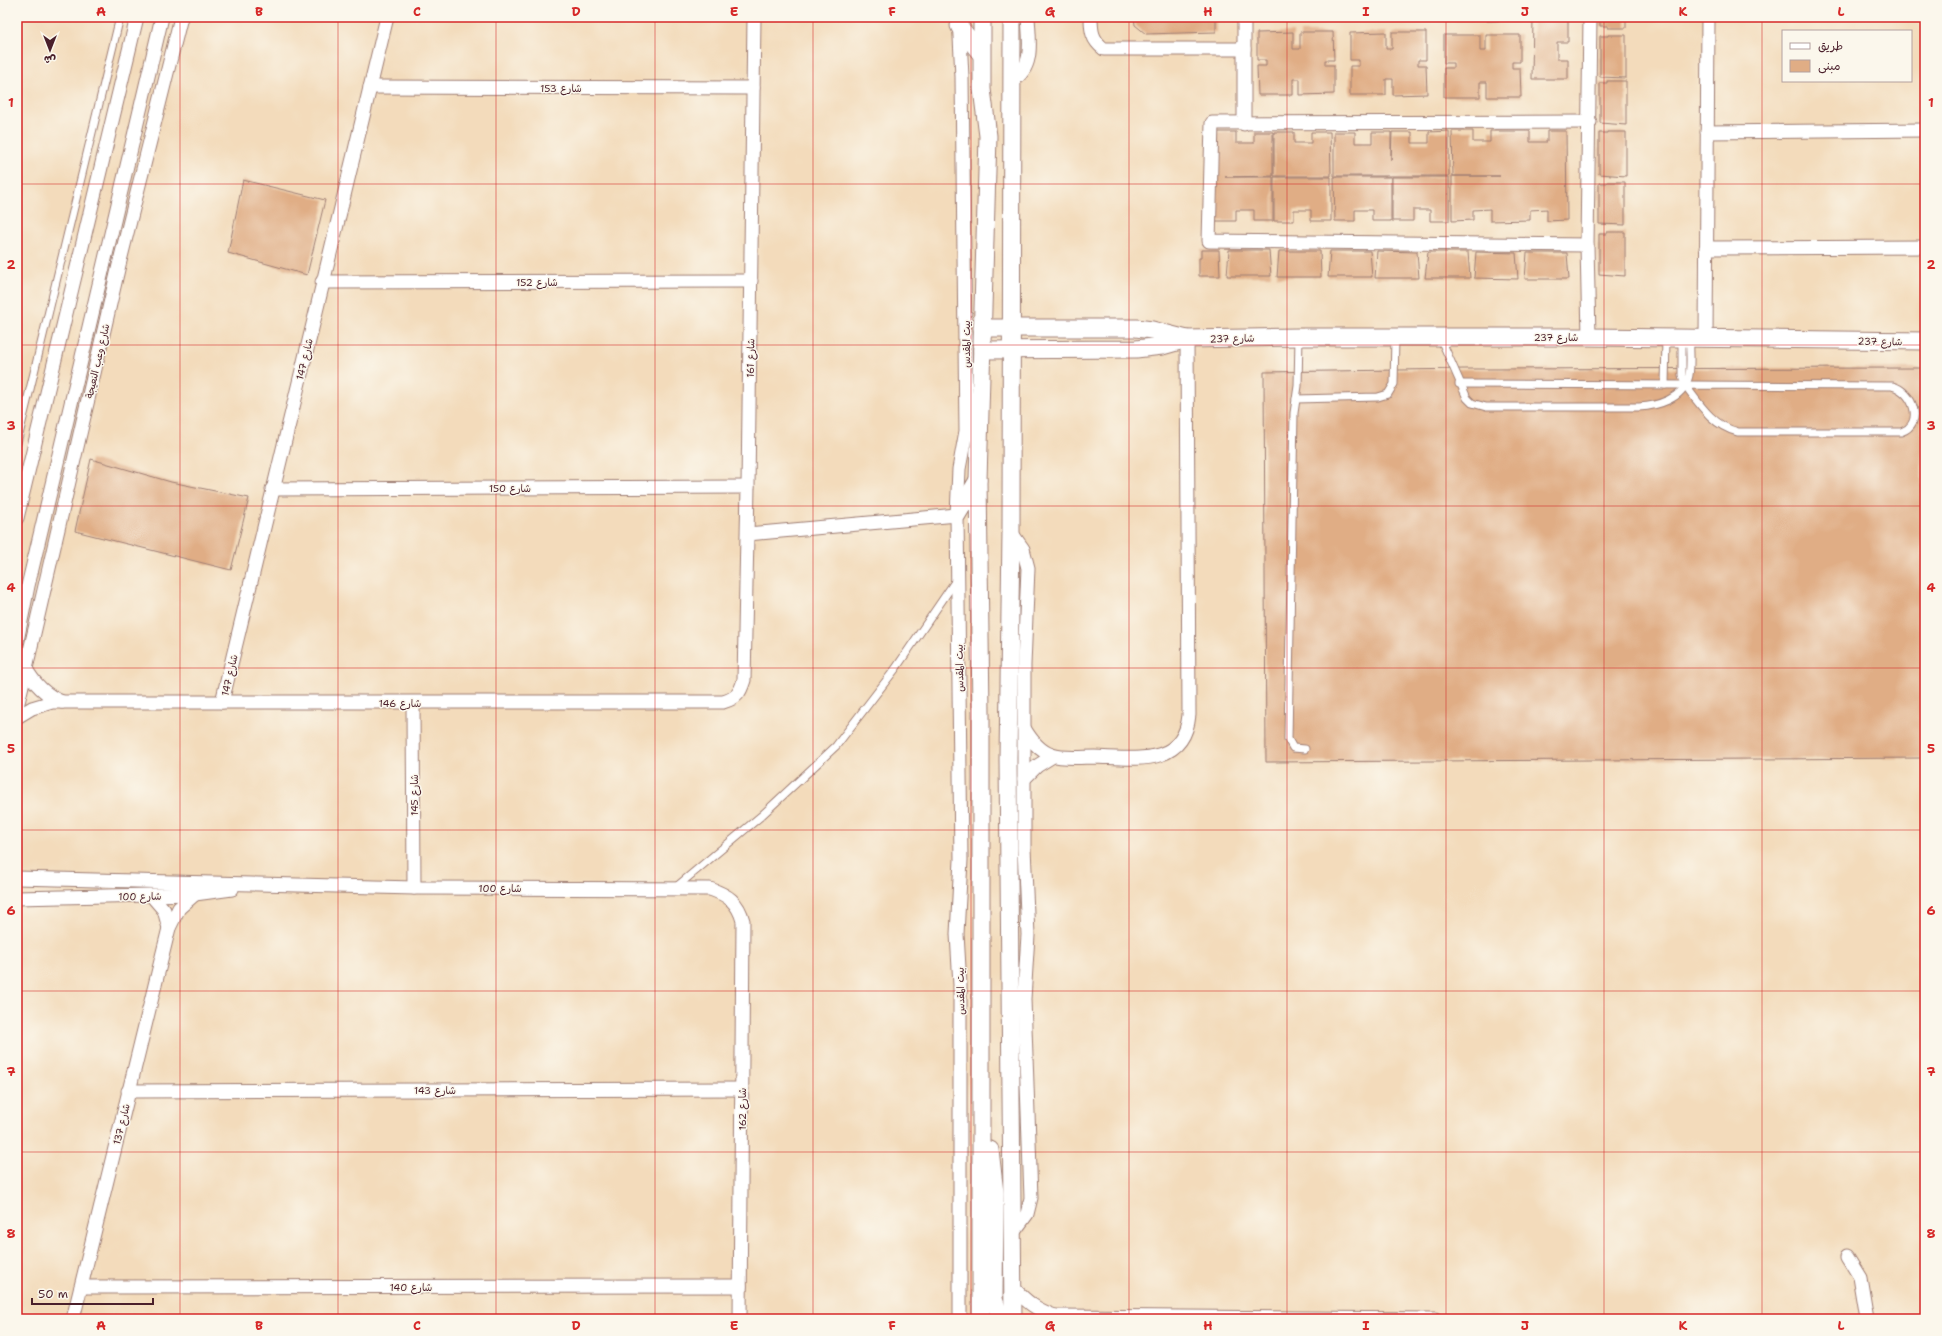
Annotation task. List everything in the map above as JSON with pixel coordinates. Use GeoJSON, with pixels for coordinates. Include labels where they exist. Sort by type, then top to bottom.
{"type":"FeatureCollection","features":[{"type":"Feature","properties":{"kind":"street"},"geometry":{"type":"LineString","coordinates":[[17,518],[137,17]]}},
{"type":"Feature","properties":{"kind":"street","name":"شارع وعب النعيجة"},"geometry":{"type":"LineString","coordinates":[[17,641],[28,586],[162,17]]}},
{"type":"Feature","properties":{"kind":"street","name":"شارع وعب النعيجة"},"geometry":{"type":"LineString","coordinates":[[17,706],[120,265],[181,17]]}},
{"type":"Feature","properties":{"kind":"street","name":"شارع 147"},"geometry":{"type":"LineString","coordinates":[[222,702],[272,489],[387,17]]}},
{"type":"Feature","properties":{"kind":"street","name":"شارع 161"},"geometry":{"type":"LineString","coordinates":[[736,697],[741,691],[744,680],[748,534],[754,17]]}},
{"type":"Feature","properties":{"kind":"street","name":"بيت المقدس"},"geometry":{"type":"LineString","coordinates":[[981,1319],[982,713],[978,480],[988,136],[982,89],[982,17]]}},
{"type":"Feature","properties":{"kind":"street"},"geometry":{"type":"LineString","coordinates":[[1012,17],[1013,80],[1010,350],[1011,532],[1008,759],[1013,1319]]}},
{"type":"Feature","properties":{"kind":"street"},"geometry":{"type":"LineString","coordinates":[[1013,80],[1022,73],[1028,63],[1028,17]]}},
{"type":"Feature","properties":{"kind":"street"},"geometry":{"type":"LineString","coordinates":[[1091,17],[1091,32],[1097,43],[1104,49],[1244,49]]}},
{"type":"Feature","properties":{"kind":"street"},"geometry":{"type":"LineString","coordinates":[[1244,17],[1244,124]]}},
{"type":"Feature","properties":{"kind":"street"},"geometry":{"type":"LineString","coordinates":[[1589,337],[1587,245],[1590,122],[1590,17]]}},
{"type":"Feature","properties":{"kind":"street"},"geometry":{"type":"LineString","coordinates":[[1686,339],[1706,248],[1708,17]]}},
{"type":"Feature","properties":{"kind":"street"},"geometry":{"type":"LineString","coordinates":[[959,21],[982,54]]}},
{"type":"Feature","properties":{"kind":"street","name":"بيت المقدس"},"geometry":{"type":"LineString","coordinates":[[959,21],[962,77],[966,431],[959,469],[957,515],[960,860],[957,934],[960,985],[960,1319]]}},
{"type":"Feature","properties":{"kind":"street","name":"شارع 153"},"geometry":{"type":"LineString","coordinates":[[370,87],[753,88]]}},
{"type":"Feature","properties":{"kind":"street"},"geometry":{"type":"LineString","coordinates":[[1587,245],[1209,241],[1212,124],[1590,122]]}},
{"type":"Feature","properties":{"kind":"street"},"geometry":{"type":"LineString","coordinates":[[1707,132],[1925,130]]}},
{"type":"Feature","properties":{"kind":"street"},"geometry":{"type":"LineString","coordinates":[[1706,248],[1925,247]]}},
{"type":"Feature","properties":{"kind":"street","name":"شارع 152"},"geometry":{"type":"LineString","coordinates":[[322,282],[751,281]]}},
{"type":"Feature","properties":{"kind":"street","name":"شارع 237"},"geometry":{"type":"LineString","coordinates":[[982,328],[1141,329],[1170,334],[1187,339]]}},
{"type":"Feature","properties":{"kind":"street","name":"شارع 237"},"geometry":{"type":"LineString","coordinates":[[982,350],[1136,349],[1162,346],[1187,339],[1299,336],[1589,337],[1925,341]]}},
{"type":"Feature","properties":{"kind":"street"},"geometry":{"type":"LineString","coordinates":[[1024,728],[1037,746],[1053,756],[1156,757],[1165,754],[1176,746],[1185,734],[1188,725],[1187,339]]}},
{"type":"Feature","properties":{"kind":"street"},"geometry":{"type":"LineString","coordinates":[[748,534],[957,515],[978,480]]}},
{"type":"Feature","properties":{"kind":"street","name":"شارع 150"},"geometry":{"type":"LineString","coordinates":[[272,489],[748,487]]}},
{"type":"Feature","properties":{"kind":"street"},"geometry":{"type":"LineString","coordinates":[[1011,532],[1023,549],[1028,568],[1024,665],[1024,848],[1028,935],[1024,1000],[1031,1198],[1027,1214],[1013,1233]]}},
{"type":"Feature","properties":{"kind":"street","name":"شارع 146"},"geometry":{"type":"LineString","coordinates":[[25,667],[38,686],[45,693],[62,702]]}},
{"type":"Feature","properties":{"kind":"street","name":"شارع 146"},"geometry":{"type":"LineString","coordinates":[[17,717],[42,704],[62,702],[723,702],[736,697]]}},
{"type":"Feature","properties":{"kind":"street","name":"شارع 145"},"geometry":{"type":"LineString","coordinates":[[413,703],[414,888]]}},
{"type":"Feature","properties":{"kind":"street"},"geometry":{"type":"LineString","coordinates":[[1024,779],[1038,766],[1053,756]]}},
{"type":"Feature","properties":{"kind":"street","name":"شارع 100"},"geometry":{"type":"LineString","coordinates":[[19,876],[199,881],[262,885],[414,888],[710,889],[724,894],[734,901]]}},
{"type":"Feature","properties":{"kind":"street","name":"شارع 100"},"geometry":{"type":"LineString","coordinates":[[17,898],[196,894],[262,885]]}},
{"type":"Feature","properties":{"kind":"street","name":"شارع 137"},"geometry":{"type":"LineString","coordinates":[[73,1319],[169,928],[179,908],[196,894]]}},
{"type":"Feature","properties":{"kind":"street"},"geometry":{"type":"LineString","coordinates":[[152,896],[164,910],[169,928]]}},
{"type":"Feature","properties":{"kind":"street","name":"شارع 162"},"geometry":{"type":"LineString","coordinates":[[734,901],[741,911],[743,921],[740,1319]]}},
{"type":"Feature","properties":{"kind":"street","name":"شارع 143"},"geometry":{"type":"LineString","coordinates":[[128,1091],[742,1089]]}},
{"type":"Feature","properties":{"kind":"street"},"geometry":{"type":"LineString","coordinates":[[981,1112],[988,1136],[994,1182],[994,1299],[998,1311],[1004,1319]]}},
{"type":"Feature","properties":{"kind":"street"},"geometry":{"type":"LineString","coordinates":[[1847,1256],[1860,1277],[1866,1319]]}},
{"type":"Feature","properties":{"kind":"street","name":"شارع 140"},"geometry":{"type":"LineString","coordinates":[[81,1287],[740,1286]]}},
{"type":"Feature","properties":{"kind":"street"},"geometry":{"type":"LineString","coordinates":[[1013,1287],[1025,1301],[1040,1310],[1057,1316]]}},
{"type":"Feature","properties":{"kind":"street"},"geometry":{"type":"LineString","coordinates":[[1041,1319],[1057,1316],[1434,1319]]}},
{"type":"Feature","properties":{"kind":"lane"},"geometry":{"type":"LineString","coordinates":[[17,443],[120,17]]}},
{"type":"Feature","properties":{"kind":"lane"},"geometry":{"type":"LineString","coordinates":[[1299,336],[1294,421],[1288,738],[1293,748],[1305,749]]}},
{"type":"Feature","properties":{"kind":"lane"},"geometry":{"type":"LineString","coordinates":[[1296,399],[1378,397],[1388,394],[1394,384],[1395,337]]}},
{"type":"Feature","properties":{"kind":"lane"},"geometry":{"type":"LineString","coordinates":[[1440,337],[1459,384],[1467,398],[1472,403],[1486,407],[1649,407],[1669,399],[1685,386],[1688,378],[1686,339]]}},
{"type":"Feature","properties":{"kind":"lane"},"geometry":{"type":"LineString","coordinates":[[1665,386],[1686,339]]}},
{"type":"Feature","properties":{"kind":"lane"},"geometry":{"type":"LineString","coordinates":[[1459,384],[1892,386],[1903,390],[1911,399],[1913,404],[1913,419],[1909,428],[1901,432],[1738,432],[1730,430],[1715,421],[1685,386]]}},
{"type":"Feature","properties":{"kind":"lane"},"geometry":{"type":"LineString","coordinates":[[673,889],[761,816],[836,746],[896,668],[958,577]]}},
{"type":"Feature","properties":{"kind":"building"},"geometry":{"type":"Polygon","coordinates":[[[1134,17],[1216,17],[1216,32],[1146,34],[1135,25],[1134,17]]]}},
{"type":"Feature","properties":{"kind":"building"},"geometry":{"type":"Polygon","coordinates":[[[1445,17],[1480,17],[1480,20],[1445,21],[1445,17]]]}},
{"type":"Feature","properties":{"kind":"building"},"geometry":{"type":"Polygon","coordinates":[[[1487,17],[1521,17],[1521,20],[1487,21],[1487,17]]]}},
{"type":"Feature","properties":{"kind":"building"},"geometry":{"type":"Polygon","coordinates":[[[1533,17],[1568,17],[1568,42],[1557,42],[1557,59],[1568,59],[1568,79],[1532,79],[1533,17]]]}},
{"type":"Feature","properties":{"kind":"building"},"geometry":{"type":"Polygon","coordinates":[[[1600,17],[1626,17],[1626,28],[1608,28],[1608,26],[1600,26],[1600,17]]]}},
{"type":"Feature","properties":{"kind":"building"},"geometry":{"type":"Polygon","coordinates":[[[1293,32],[1293,49],[1300,49],[1300,32],[1333,32],[1334,60],[1325,60],[1325,65],[1334,65],[1334,94],[1300,95],[1300,79],[1293,79],[1293,95],[1258,95],[1257,66],[1266,66],[1266,60],[1257,60],[1257,33],[1293,32]]]}},
{"type":"Feature","properties":{"kind":"building"},"geometry":{"type":"Polygon","coordinates":[[[1386,32],[1386,49],[1392,49],[1392,32],[1426,32],[1426,60],[1418,60],[1418,65],[1426,65],[1427,94],[1393,95],[1393,79],[1386,79],[1386,95],[1350,95],[1350,66],[1359,66],[1359,60],[1350,60],[1350,33],[1386,32]]]}},
{"type":"Feature","properties":{"kind":"building"},"geometry":{"type":"Polygon","coordinates":[[[1444,35],[1480,35],[1480,51],[1486,51],[1486,35],[1520,35],[1520,62],[1512,62],[1512,68],[1520,68],[1521,97],[1487,97],[1487,82],[1480,82],[1480,97],[1444,97],[1444,68],[1453,68],[1453,63],[1444,63],[1444,35]]]}},
{"type":"Feature","properties":{"kind":"building"},"geometry":{"type":"Polygon","coordinates":[[[1626,35],[1626,78],[1600,77],[1600,36],[1626,35]]]}},
{"type":"Feature","properties":{"kind":"building"},"geometry":{"type":"Polygon","coordinates":[[[1607,81],[1626,81],[1626,125],[1600,123],[1600,83],[1607,83],[1607,81]]]}},
{"type":"Feature","properties":{"kind":"building"},"geometry":{"type":"Polygon","coordinates":[[[1449,131],[1449,176],[1334,176],[1334,132],[1355,132],[1355,143],[1372,143],[1372,132],[1391,132],[1391,160],[1392,132],[1412,132],[1412,143],[1429,143],[1429,132],[1449,131]]]}},
{"type":"Feature","properties":{"kind":"building"},"geometry":{"type":"Polygon","coordinates":[[[1452,131],[1473,131],[1473,142],[1490,142],[1490,131],[1530,131],[1530,142],[1547,142],[1547,131],[1566,131],[1567,220],[1547,221],[1547,209],[1530,210],[1530,220],[1490,221],[1490,209],[1473,210],[1473,220],[1452,221],[1452,131]]]}},
{"type":"Feature","properties":{"kind":"building"},"geometry":{"type":"Polygon","coordinates":[[[1216,132],[1236,132],[1236,143],[1254,143],[1254,132],[1273,132],[1273,176],[1225,177],[1273,177],[1273,221],[1254,221],[1254,210],[1236,210],[1236,221],[1216,221],[1216,132]]]}},
{"type":"Feature","properties":{"kind":"building"},"geometry":{"type":"Polygon","coordinates":[[[1274,132],[1294,132],[1294,143],[1311,143],[1311,132],[1330,132],[1331,176],[1274,176],[1274,132]]]}},
{"type":"Feature","properties":{"kind":"building"},"geometry":{"type":"Polygon","coordinates":[[[1626,132],[1626,176],[1599,174],[1599,133],[1626,132]]]}},
{"type":"Feature","properties":{"kind":"building"},"geometry":{"type":"Polygon","coordinates":[[[1274,177],[1331,177],[1331,221],[1311,221],[1311,210],[1294,210],[1294,221],[1274,221],[1274,177]]]}},
{"type":"Feature","properties":{"kind":"building"},"geometry":{"type":"Polygon","coordinates":[[[1334,177],[1391,177],[1391,221],[1372,221],[1372,210],[1355,210],[1355,221],[1335,221],[1334,177]]]}},
{"type":"Feature","properties":{"kind":"building"},"geometry":{"type":"Polygon","coordinates":[[[1392,177],[1449,177],[1449,221],[1430,221],[1430,210],[1413,210],[1413,221],[1392,221],[1392,177]]]}},
{"type":"Feature","properties":{"kind":"building"},"geometry":{"type":"Polygon","coordinates":[[[243,180],[325,200],[307,275],[228,253],[243,180]]]}},
{"type":"Feature","properties":{"kind":"building"},"geometry":{"type":"Polygon","coordinates":[[[1625,182],[1625,225],[1599,224],[1599,183],[1625,182]]]}},
{"type":"Feature","properties":{"kind":"building"},"geometry":{"type":"Polygon","coordinates":[[[1607,232],[1625,232],[1625,276],[1599,274],[1599,234],[1607,234],[1607,232]]]}},
{"type":"Feature","properties":{"kind":"building"},"geometry":{"type":"Polygon","coordinates":[[[1201,250],[1219,250],[1220,276],[1199,276],[1199,258],[1201,258],[1201,250]]]}},
{"type":"Feature","properties":{"kind":"building"},"geometry":{"type":"Polygon","coordinates":[[[1229,250],[1269,250],[1271,276],[1227,276],[1229,250]]]}},
{"type":"Feature","properties":{"kind":"building"},"geometry":{"type":"Polygon","coordinates":[[[1279,251],[1320,251],[1321,277],[1277,277],[1279,251]]]}},
{"type":"Feature","properties":{"kind":"building"},"geometry":{"type":"Polygon","coordinates":[[[1330,251],[1370,251],[1372,277],[1328,277],[1330,251]]]}},
{"type":"Feature","properties":{"kind":"building"},"geometry":{"type":"Polygon","coordinates":[[[1377,251],[1417,252],[1419,278],[1375,278],[1377,251]]]}},
{"type":"Feature","properties":{"kind":"building"},"geometry":{"type":"Polygon","coordinates":[[[1428,252],[1468,252],[1470,278],[1425,278],[1428,252]]]}},
{"type":"Feature","properties":{"kind":"building"},"geometry":{"type":"Polygon","coordinates":[[[1476,252],[1516,253],[1518,279],[1474,278],[1476,252]]]}},
{"type":"Feature","properties":{"kind":"building"},"geometry":{"type":"Polygon","coordinates":[[[1527,253],[1567,253],[1569,279],[1525,279],[1527,253]]]}},
{"type":"Feature","properties":{"kind":"building"},"geometry":{"type":"Polygon","coordinates":[[[1921,368],[1924,758],[1266,762],[1264,372],[1466,369],[1921,368]]]}},
{"type":"Feature","properties":{"kind":"building"},"geometry":{"type":"Polygon","coordinates":[[[91,459],[171,482],[249,498],[231,570],[75,531],[91,459]]]}}]}
